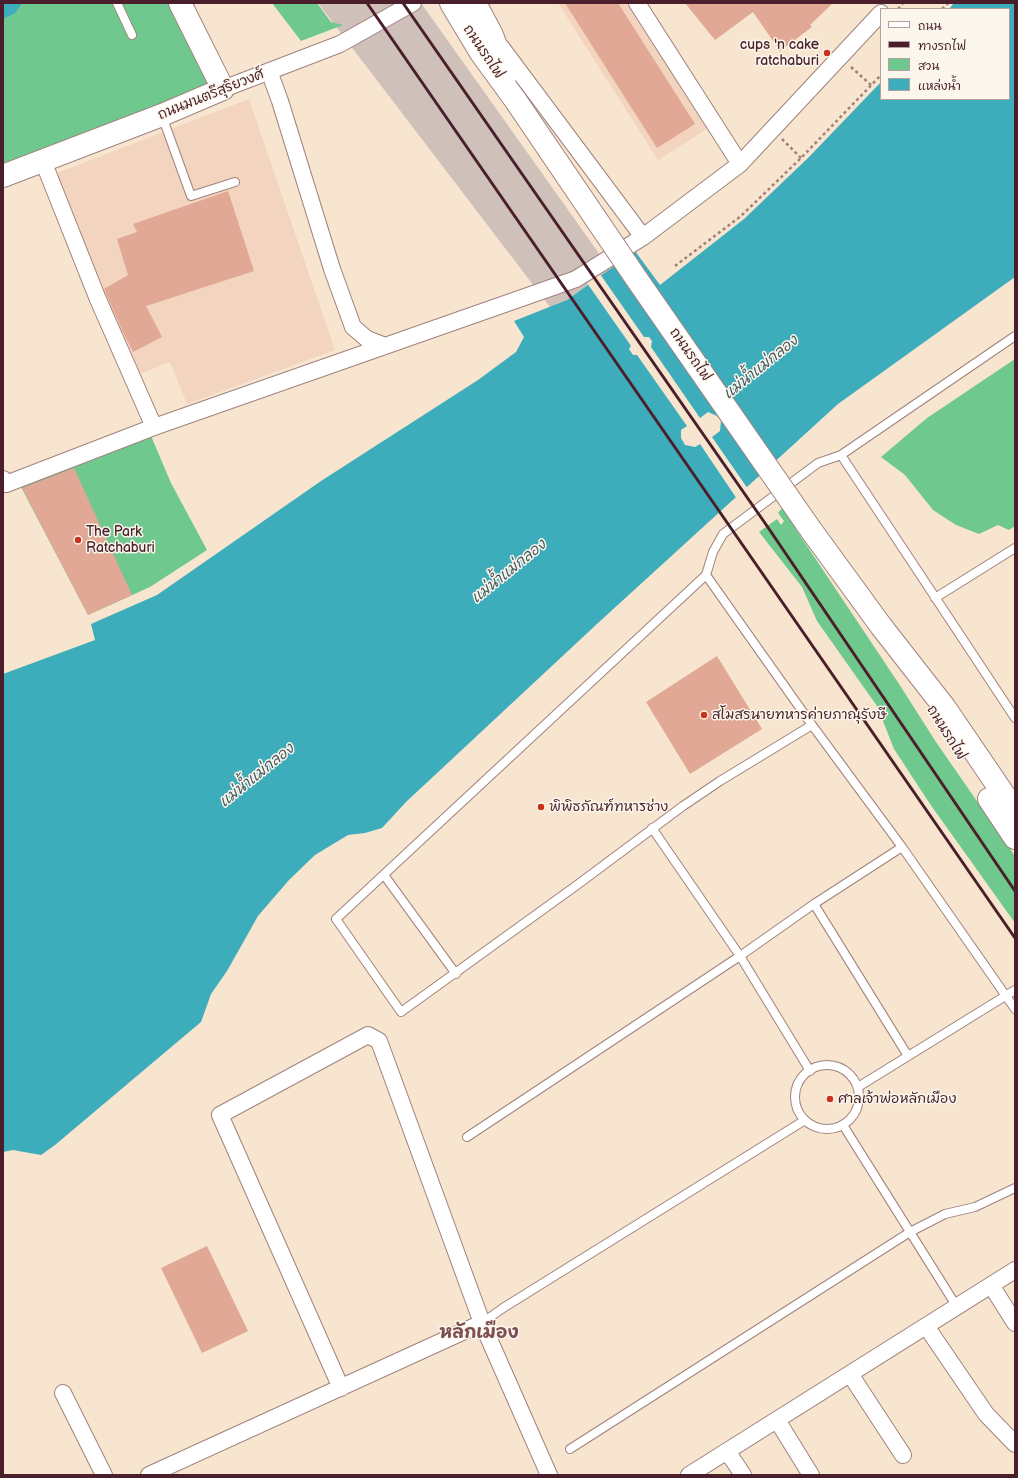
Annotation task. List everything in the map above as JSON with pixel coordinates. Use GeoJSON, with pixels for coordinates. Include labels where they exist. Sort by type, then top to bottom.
{"type":"FeatureCollection","features":[{"type":"Feature","properties":{"kind":"main road"},"geometry":{"type":"LineString","coordinates":[[180,3],[223,89]]}},
{"type":"Feature","properties":{"kind":"main road","name":"ถนนรถไฟ"},"geometry":{"type":"LineString","coordinates":[[451,3],[481,53],[516,101],[636,278],[811,530],[881,626],[944,708],[1015,811]]}},
{"type":"Feature","properties":{"kind":"main road","name":"ถนนรถไฟ"},"geometry":{"type":"LineString","coordinates":[[475,3],[492,35],[516,101]]}},
{"type":"Feature","properties":{"kind":"main road","name":"ถนนมนตรีสุริยวงศ์"},"geometry":{"type":"LineString","coordinates":[[3,176],[162,115],[223,89]]}},
{"type":"Feature","properties":{"kind":"main road","name":"ถนนรถไฟ"},"geometry":{"type":"LineString","coordinates":[[881,626],[942,728],[1015,838]]}},
{"type":"Feature","properties":{"kind":"street","name":"ถนนมนตรีสุริยวงศ์"},"geometry":{"type":"LineString","coordinates":[[223,89],[340,44],[413,3]]}},
{"type":"Feature","properties":{"kind":"street"},"geometry":{"type":"LineString","coordinates":[[637,3],[740,164]]}},
{"type":"Feature","properties":{"kind":"street"},"geometry":{"type":"LineString","coordinates":[[4,483],[576,278],[643,237],[740,164],[880,14]]}},
{"type":"Feature","properties":{"kind":"street"},"geometry":{"type":"LineString","coordinates":[[492,35],[643,237]]}},
{"type":"Feature","properties":{"kind":"street"},"geometry":{"type":"LineString","coordinates":[[269,71],[280,101],[332,269],[353,327],[367,339],[384,346]]}},
{"type":"Feature","properties":{"kind":"street"},"geometry":{"type":"LineString","coordinates":[[43,161],[97,298],[154,428]]}},
{"type":"Feature","properties":{"kind":"street"},"geometry":{"type":"LineString","coordinates":[[341,1388],[220,1115],[368,1035],[379,1041],[482,1323],[549,1475]]}},
{"type":"Feature","properties":{"kind":"street"},"geometry":{"type":"LineString","coordinates":[[689,1475],[1015,1270]]}},
{"type":"Feature","properties":{"kind":"street"},"geometry":{"type":"LineString","coordinates":[[991,1286],[1015,1322]]}},
{"type":"Feature","properties":{"kind":"street"},"geometry":{"type":"LineString","coordinates":[[149,1475],[482,1323]]}},
{"type":"Feature","properties":{"kind":"street"},"geometry":{"type":"LineString","coordinates":[[926,1326],[986,1414],[1015,1444]]}},
{"type":"Feature","properties":{"kind":"street"},"geometry":{"type":"LineString","coordinates":[[850,1374],[903,1455]]}},
{"type":"Feature","properties":{"kind":"street"},"geometry":{"type":"LineString","coordinates":[[63,1393],[104,1475]]}},
{"type":"Feature","properties":{"kind":"street"},"geometry":{"type":"LineString","coordinates":[[777,1420],[812,1475]]}},
{"type":"Feature","properties":{"kind":"street"},"geometry":{"type":"LineString","coordinates":[[727,1452],[743,1475]]}},
{"type":"Feature","properties":{"kind":"lane"},"geometry":{"type":"LineString","coordinates":[[117,3],[132,35]]}},
{"type":"Feature","properties":{"kind":"lane"},"geometry":{"type":"LineString","coordinates":[[162,115],[191,196],[235,182]]}},
{"type":"Feature","properties":{"kind":"lane"},"geometry":{"type":"LineString","coordinates":[[812,725],[720,781],[652,828],[456,974],[401,1012],[336,919],[706,576],[713,552],[723,534],[818,463],[841,455],[1015,336]]}},
{"type":"Feature","properties":{"kind":"lane"},"geometry":{"type":"LineString","coordinates":[[841,455],[1015,718]]}},
{"type":"Feature","properties":{"kind":"lane"},"geometry":{"type":"LineString","coordinates":[[935,598],[1015,548]]}},
{"type":"Feature","properties":{"kind":"lane"},"geometry":{"type":"LineString","coordinates":[[706,576],[812,725],[902,847],[1015,1009]]}},
{"type":"Feature","properties":{"kind":"lane"},"geometry":{"type":"LineString","coordinates":[[652,828],[740,956],[810,1071]]}},
{"type":"Feature","properties":{"kind":"lane"},"geometry":{"type":"LineString","coordinates":[[467,1137],[740,956],[814,904],[902,847]]}},
{"type":"Feature","properties":{"kind":"lane"},"geometry":{"type":"LineString","coordinates":[[384,875],[456,974]]}},
{"type":"Feature","properties":{"kind":"lane"},"geometry":{"type":"LineString","coordinates":[[814,904],[908,1056]]}},
{"type":"Feature","properties":{"kind":"lane"},"geometry":{"type":"LineString","coordinates":[[858,1087],[1015,990]]}},
{"type":"Feature","properties":{"kind":"lane"},"geometry":{"type":"LineString","coordinates":[[824,1065],[835,1065],[845,1070],[853,1077],[858,1087],[860,1098],[857,1109],[851,1118],[843,1125],[832,1128],[821,1128],[805,1120],[798,1110],[795,1099],[796,1088],[801,1078],[810,1071],[813,1068],[824,1065]]}},
{"type":"Feature","properties":{"kind":"lane"},"geometry":{"type":"LineString","coordinates":[[482,1323],[503,1308],[805,1120]]}},
{"type":"Feature","properties":{"kind":"lane"},"geometry":{"type":"LineString","coordinates":[[843,1125],[957,1307]]}},
{"type":"Feature","properties":{"kind":"lane"},"geometry":{"type":"LineString","coordinates":[[570,1449],[910,1232],[944,1214],[975,1207],[1015,1188]]}},
{"type":"Feature","properties":{"kind":"path"},"geometry":{"type":"LineString","coordinates":[[849,65],[871,85]]}},
{"type":"Feature","properties":{"kind":"path"},"geometry":{"type":"LineString","coordinates":[[675,266],[741,216],[801,158],[880,76]]}},
{"type":"Feature","properties":{"kind":"path"},"geometry":{"type":"LineString","coordinates":[[780,137],[801,158]]}},
{"type":"Feature","properties":{"kind":"shaded area"},"geometry":{"type":"Polygon","coordinates":[[[318,3],[421,3],[610,269],[567,300],[550,307],[318,3]]]}},
{"type":"Feature","properties":{"kind":"shaded area"},"geometry":{"type":"Polygon","coordinates":[[[558,3],[627,3],[707,129],[658,160],[558,3]]]}},
{"type":"Feature","properties":{"kind":"shaded area"},"geometry":{"type":"Polygon","coordinates":[[[249,99],[335,350],[187,404],[170,362],[140,374],[97,284],[52,175],[249,99]]]}},
{"type":"Feature","properties":{"kind":"green space"},"geometry":{"type":"Polygon","coordinates":[[[3,3],[176,3],[223,89],[3,176],[3,3]]]}},
{"type":"Feature","properties":{"kind":"green space"},"geometry":{"type":"Polygon","coordinates":[[[272,3],[317,3],[331,22],[343,25],[301,41],[272,3]]]}},
{"type":"Feature","properties":{"kind":"green space"},"geometry":{"type":"Polygon","coordinates":[[[1015,359],[1015,526],[1009,530],[998,525],[979,534],[956,525],[933,510],[905,475],[881,457],[927,418],[1015,359]]]}},
{"type":"Feature","properties":{"kind":"green space"},"geometry":{"type":"Polygon","coordinates":[[[151,436],[171,483],[207,550],[150,587],[88,615],[20,485],[151,436]]]}},
{"type":"Feature","properties":{"kind":"green space"},"geometry":{"type":"Polygon","coordinates":[[[785,504],[797,524],[795,528],[936,742],[1015,856],[1015,923],[930,804],[894,749],[877,706],[817,621],[802,587],[759,532],[777,519],[781,525],[784,521],[778,513],[785,504]]]}},
{"type":"Feature","properties":{"kind":"water"},"geometry":{"type":"Polygon","coordinates":[[[3,3],[20,3],[21,5],[15,13],[3,19],[3,3]]]}},
{"type":"Feature","properties":{"kind":"water","name":"แม่น้ำแม่กลอง"},"geometry":{"type":"Polygon","coordinates":[[[954,3],[1015,3],[1015,277],[838,404],[598,623],[406,802],[382,828],[365,833],[348,835],[315,855],[289,880],[258,916],[227,971],[211,994],[201,1022],[55,1145],[41,1155],[13,1150],[3,1152],[3,674],[95,640],[91,624],[157,595],[321,481],[478,380],[516,352],[524,337],[514,321],[567,300],[635,251],[660,285],[744,219],[808,158],[880,83],[880,100],[1010,100],[1010,8],[950,8],[954,3]]]}},
{"type":"Feature","properties":{"kind":"pier"},"geometry":{"type":"Polygon","coordinates":[[[600,274],[644,337],[649,337],[652,341],[651,347],[700,418],[708,412],[717,416],[721,421],[720,431],[712,437],[748,489],[737,499],[700,444],[695,447],[685,445],[681,438],[681,430],[687,426],[637,355],[633,355],[629,349],[631,346],[587,283],[600,274]]]}},
{"type":"Feature","properties":{"kind":"building"},"geometry":{"type":"Polygon","coordinates":[[[565,3],[618,3],[695,124],[657,148],[565,3]]]}},
{"type":"Feature","properties":{"kind":"building"},"geometry":{"type":"Polygon","coordinates":[[[685,3],[833,3],[810,25],[812,27],[780,51],[753,12],[715,40],[685,3]]]}},
{"type":"Feature","properties":{"kind":"building"},"geometry":{"type":"Polygon","coordinates":[[[228,191],[254,271],[146,306],[162,337],[133,352],[104,289],[128,275],[117,239],[137,232],[133,224],[228,191]]]}},
{"type":"Feature","properties":{"kind":"building","name":"The Park Ratchaburi"},"geometry":{"type":"Polygon","coordinates":[[[74,468],[132,595],[88,615],[22,488],[74,468]]]}},
{"type":"Feature","properties":{"kind":"building","name":"สโมสรนายทหารค่ายภาณุรังษี"},"geometry":{"type":"Polygon","coordinates":[[[717,656],[762,729],[690,774],[646,702],[717,656]]]}},
{"type":"Feature","properties":{"kind":"building"},"geometry":{"type":"Polygon","coordinates":[[[207,1246],[248,1331],[202,1353],[161,1268],[207,1246]]]}},
{"type":"Feature","properties":{"kind":"railway"},"geometry":{"type":"LineString","coordinates":[[367,3],[1015,938]]}},
{"type":"Feature","properties":{"kind":"railway"},"geometry":{"type":"LineString","coordinates":[[403,3],[767,526],[1015,891]]}},
{"type":"Feature","properties":{"kind":"place","name":"cups 'n cake ratchaburi"},"geometry":{"type":"Point","coordinates":[827,53]}},
{"type":"Feature","properties":{"kind":"place","name":"The Park Ratchaburi"},"geometry":{"type":"Point","coordinates":[78,540]}},
{"type":"Feature","properties":{"kind":"place","name":"สโมสรนายทหารค่ายภาณุรังษี"},"geometry":{"type":"Point","coordinates":[704,715]}},
{"type":"Feature","properties":{"kind":"place","name":"พิพิธภัณฑ์ทหารช่าง"},"geometry":{"type":"Point","coordinates":[541,807]}},
{"type":"Feature","properties":{"kind":"place","name":"ศาลเจ้าพ่อหลักเมือง"},"geometry":{"type":"Point","coordinates":[830,1099]}},
{"type":"Feature","properties":{"kind":"district","name":"หลักเมือง"},"geometry":{"type":"Point","coordinates":[479,1333]}}]}
